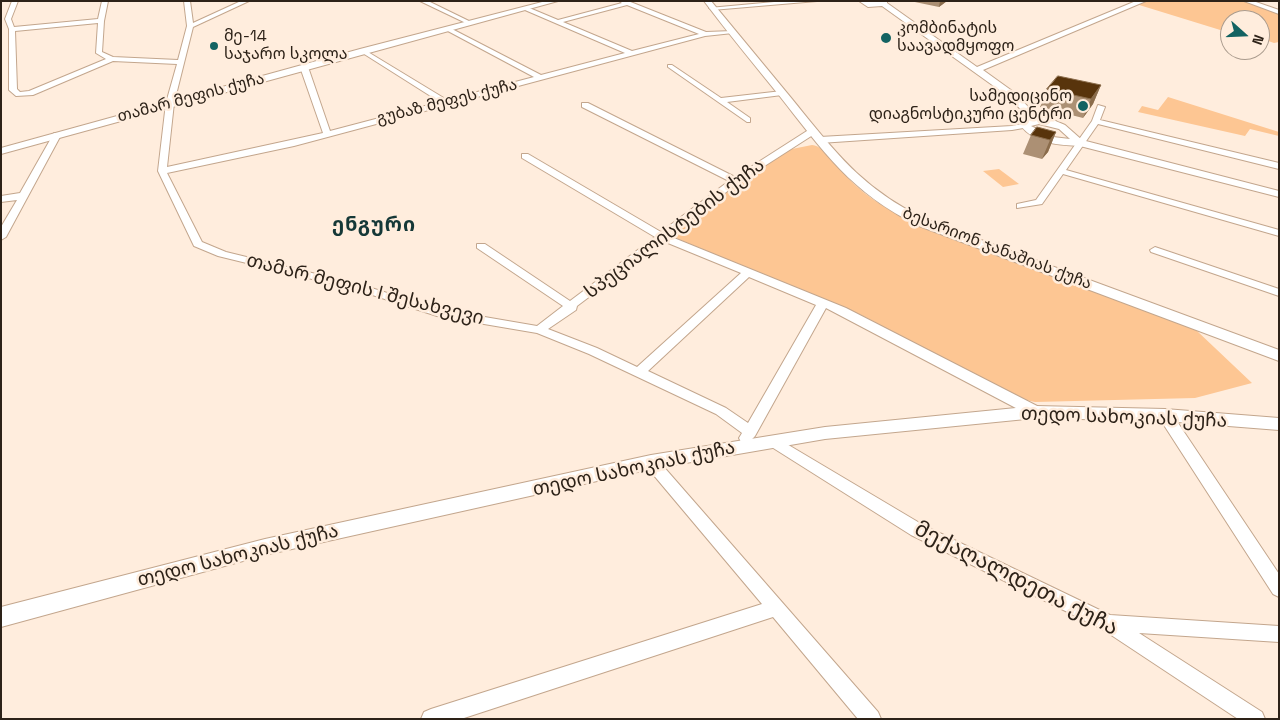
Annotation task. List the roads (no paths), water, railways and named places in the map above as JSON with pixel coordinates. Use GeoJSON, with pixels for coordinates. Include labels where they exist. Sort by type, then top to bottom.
{"type":"FeatureCollection","features":[{"type":"Feature","properties":{"kind":"street"},"geometry":{"type":"LineString","coordinates":[[105,1],[101,21],[99,53],[112,59],[179,62]]}},
{"type":"Feature","properties":{"kind":"street"},"geometry":{"type":"LineString","coordinates":[[162,171],[170,103],[179,62],[190,26],[187,1]]}},
{"type":"Feature","properties":{"kind":"street"},"geometry":{"type":"LineString","coordinates":[[190,26],[246,1]]}},
{"type":"Feature","properties":{"kind":"street"},"geometry":{"type":"LineString","coordinates":[[423,1],[470,23]]}},
{"type":"Feature","properties":{"kind":"street","name":"თამარ მეფის ქუჩა"},"geometry":{"type":"LineString","coordinates":[[1,151],[170,103],[556,1]]}},
{"type":"Feature","properties":{"kind":"street"},"geometry":{"type":"LineString","coordinates":[[709,4],[814,1]]}},
{"type":"Feature","properties":{"kind":"street"},"geometry":{"type":"LineString","coordinates":[[862,1],[872,5],[883,3],[1012,96],[1029,114],[1066,129],[1078,139],[1279,194]]}},
{"type":"Feature","properties":{"kind":"street"},"geometry":{"type":"LineString","coordinates":[[976,70],[1143,1]]}},
{"type":"Feature","properties":{"kind":"street"},"geometry":{"type":"LineString","coordinates":[[1247,1],[1279,12]]}},
{"type":"Feature","properties":{"kind":"street"},"geometry":{"type":"LineString","coordinates":[[557,22],[625,2],[705,34]]}},
{"type":"Feature","properties":{"kind":"street","name":"ბესარიონ ჯანაშიას ქუჩა"},"geometry":{"type":"LineString","coordinates":[[709,4],[820,140],[865,190],[890,208],[923,223],[1279,356]]}},
{"type":"Feature","properties":{"kind":"street"},"geometry":{"type":"LineString","coordinates":[[13,5],[8,20],[12,29],[10,91],[19,94],[30,93],[112,59]]}},
{"type":"Feature","properties":{"kind":"street"},"geometry":{"type":"LineString","coordinates":[[1,11],[13,5]]}},
{"type":"Feature","properties":{"kind":"street"},"geometry":{"type":"LineString","coordinates":[[527,9],[630,53]]}},
{"type":"Feature","properties":{"kind":"street"},"geometry":{"type":"LineString","coordinates":[[12,29],[101,21]]}},
{"type":"Feature","properties":{"kind":"street"},"geometry":{"type":"LineString","coordinates":[[450,30],[540,78]]}},
{"type":"Feature","properties":{"kind":"street","name":"გუბაზ მეფეს ქუჩა"},"geometry":{"type":"LineString","coordinates":[[162,171],[291,144],[630,53],[705,34],[731,32]]}},
{"type":"Feature","properties":{"kind":"street"},"geometry":{"type":"LineString","coordinates":[[364,51],[445,102]]}},
{"type":"Feature","properties":{"kind":"street"},"geometry":{"type":"LineString","coordinates":[[670,66],[747,120]]}},
{"type":"Feature","properties":{"kind":"street"},"geometry":{"type":"LineString","coordinates":[[304,67],[327,133]]}},
{"type":"Feature","properties":{"kind":"street"},"geometry":{"type":"LineString","coordinates":[[719,101],[782,93]]}},
{"type":"Feature","properties":{"kind":"street"},"geometry":{"type":"LineString","coordinates":[[585,105],[736,181]]}},
{"type":"Feature","properties":{"kind":"street"},"geometry":{"type":"LineString","coordinates":[[1020,206],[1039,202],[1061,170],[1078,139],[1096,121],[1101,107]]}},
{"type":"Feature","properties":{"kind":"street"},"geometry":{"type":"LineString","coordinates":[[1028,127],[1029,114]]}},
{"type":"Feature","properties":{"kind":"street"},"geometry":{"type":"LineString","coordinates":[[1028,127],[1034,121],[1050,122]]}},
{"type":"Feature","properties":{"kind":"street"},"geometry":{"type":"LineString","coordinates":[[1096,121],[1279,166]]}},
{"type":"Feature","properties":{"kind":"street"},"geometry":{"type":"LineString","coordinates":[[820,140],[1028,127],[1064,142],[1078,139]]}},
{"type":"Feature","properties":{"kind":"street","name":"სპეციალისტების ქუჩა"},"geometry":{"type":"LineString","coordinates":[[539,330],[572,307],[736,181],[813,131]]}},
{"type":"Feature","properties":{"kind":"street"},"geometry":{"type":"LineString","coordinates":[[1,237],[57,135]]}},
{"type":"Feature","properties":{"kind":"street"},"geometry":{"type":"LineString","coordinates":[[525,156],[662,236],[823,303],[1036,412]]}},
{"type":"Feature","properties":{"kind":"street"},"geometry":{"type":"LineString","coordinates":[[1061,170],[1279,233]]}},
{"type":"Feature","properties":{"kind":"street","name":"თამარ მეფის I შესახვევი"},"geometry":{"type":"LineString","coordinates":[[162,171],[198,244],[222,254],[361,288],[436,312],[539,330],[593,351],[721,411],[746,440]]}},
{"type":"Feature","properties":{"kind":"street"},"geometry":{"type":"LineString","coordinates":[[1,199],[22,196]]}},
{"type":"Feature","properties":{"kind":"street"},"geometry":{"type":"LineString","coordinates":[[482,246],[572,307]]}},
{"type":"Feature","properties":{"kind":"street"},"geometry":{"type":"LineString","coordinates":[[1155,250],[1279,293]]}},
{"type":"Feature","properties":{"kind":"street"},"geometry":{"type":"LineString","coordinates":[[638,372],[748,272]]}},
{"type":"Feature","properties":{"kind":"street"},"geometry":{"type":"LineString","coordinates":[[746,440],[823,303]]}},
{"type":"Feature","properties":{"kind":"street","name":"თედო სახოკიას ქუჩა"},"geometry":{"type":"LineString","coordinates":[[1,617],[265,547],[459,506],[746,440],[775,442],[825,433],[1036,412],[1165,415],[1279,424]]}},
{"type":"Feature","properties":{"kind":"street"},"geometry":{"type":"LineString","coordinates":[[1165,415],[1279,589]]}},
{"type":"Feature","properties":{"kind":"street","name":"მექაღალდეთა ქუჩა"},"geometry":{"type":"LineString","coordinates":[[775,442],[917,530],[1108,622],[1255,719]]}},
{"type":"Feature","properties":{"kind":"street"},"geometry":{"type":"LineString","coordinates":[[651,462],[871,719]]}},
{"type":"Feature","properties":{"kind":"street"},"geometry":{"type":"LineString","coordinates":[[432,719],[775,608]]}},
{"type":"Feature","properties":{"kind":"street"},"geometry":{"type":"LineString","coordinates":[[1108,622],[1279,634]]}},
{"type":"Feature","properties":{"kind":"place","name":"კომბინატის საავადმყოფო"},"geometry":{"type":"Point","coordinates":[886,38]}},
{"type":"Feature","properties":{"kind":"place","name":"მე-14 საჯარო სკოლა"},"geometry":{"type":"Point","coordinates":[214,46]}},
{"type":"Feature","properties":{"kind":"place","name":"სამედიცინო დიაგნოსტიკური ცენტრი"},"geometry":{"type":"Point","coordinates":[1083,106]}},
{"type":"Feature","properties":{"kind":"district","name":"ენგური"},"geometry":{"type":"Point","coordinates":[374,226]}}]}
